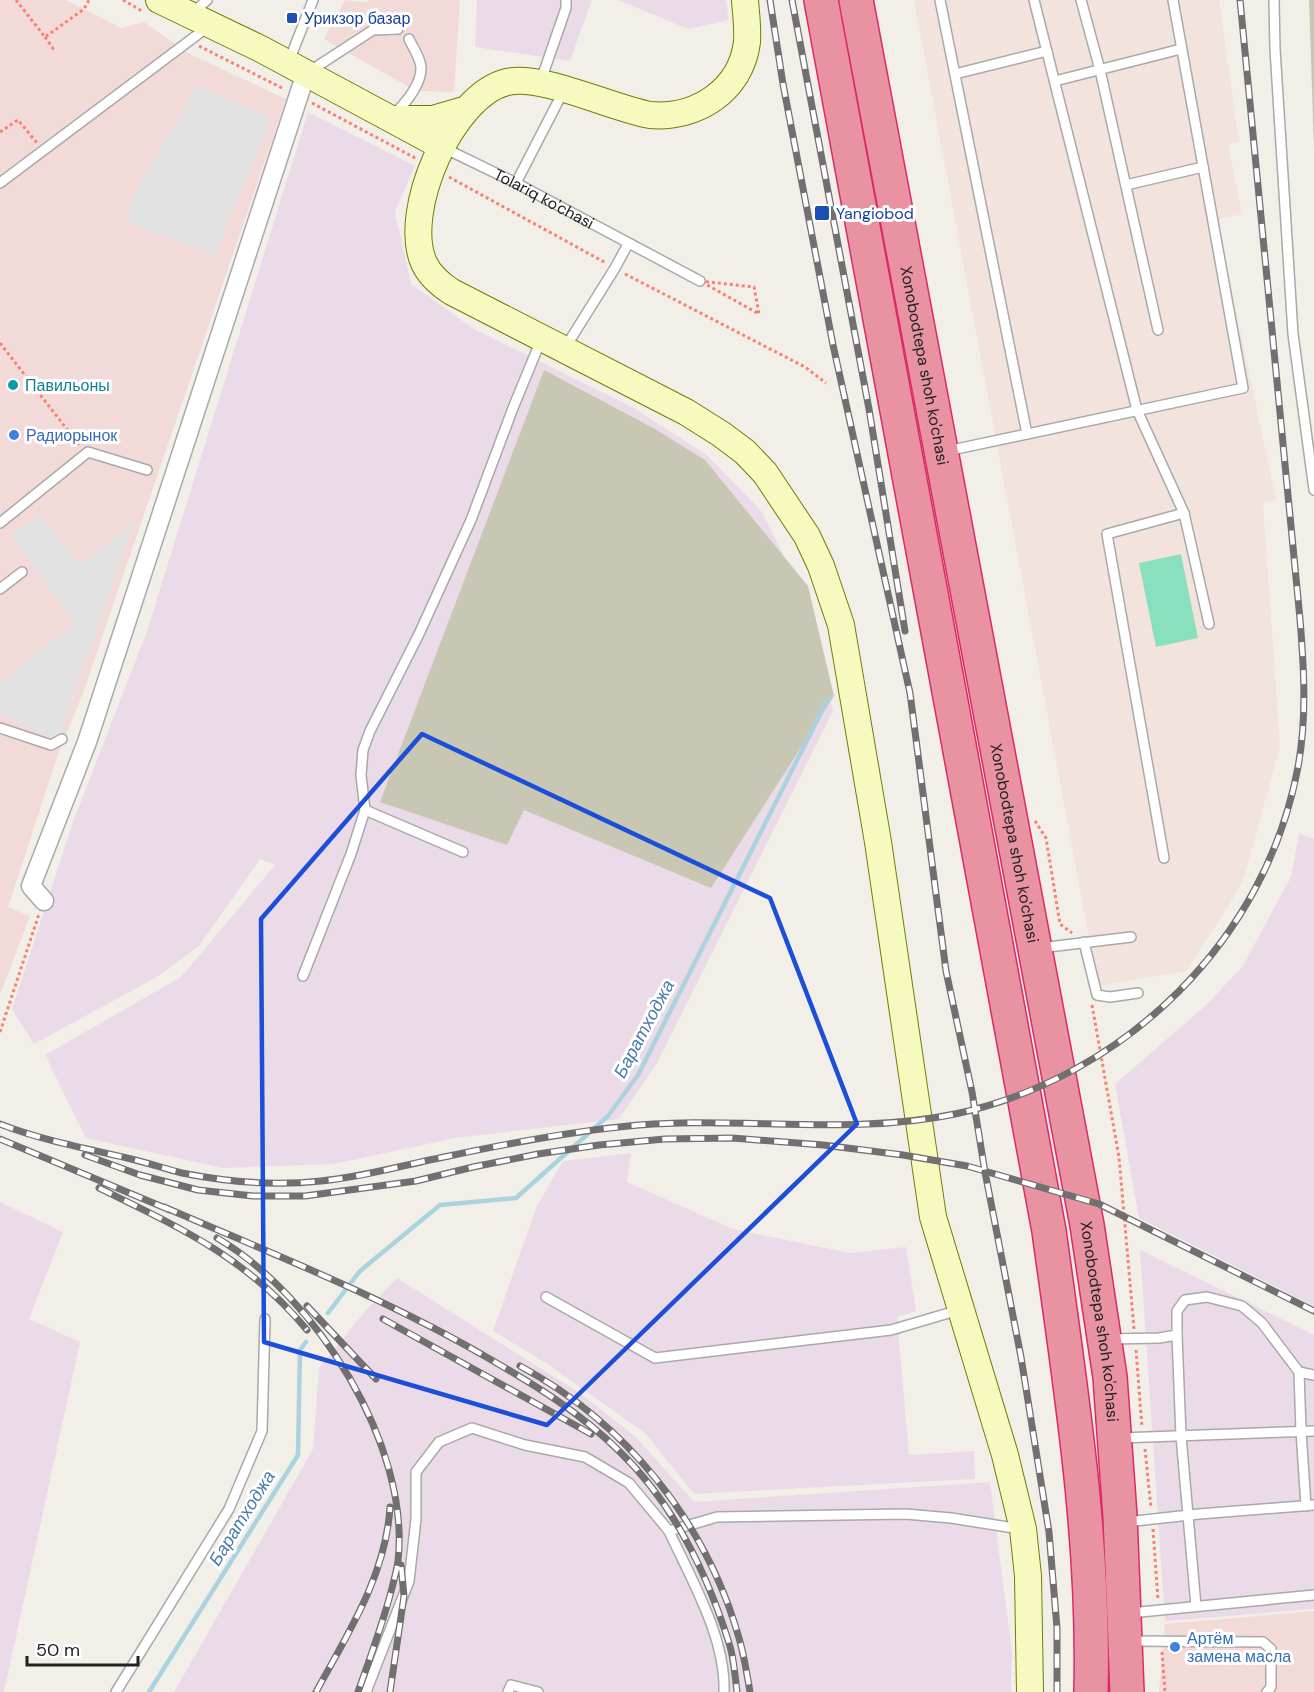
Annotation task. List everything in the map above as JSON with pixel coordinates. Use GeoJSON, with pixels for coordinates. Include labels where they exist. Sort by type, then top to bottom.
{"type":"FeatureCollection","features":[{"type":"Feature","properties":{"kind":"highway"},"geometry":{"type":"LineString","coordinates":[[821,0],[1049,1231],[1083,1496],[1090,1597],[1091,1692]]}},
{"type":"Feature","properties":{"kind":"highway","name":"Xonobodtepa shoh ko'chasi"},"geometry":{"type":"LineString","coordinates":[[856,0],[1087,1226],[1110,1377],[1130,1688]]}},
{"type":"Feature","properties":{"kind":"highway"},"geometry":{"type":"LineString","coordinates":[[1012,1033],[1050,1027]]}},
{"type":"Feature","properties":{"kind":"highway"},"geometry":{"type":"LineString","coordinates":[[1049,1231],[1087,1226]]}},
{"type":"Feature","properties":{"kind":"street","name":"Tolariq ko'chasi"},"geometry":{"type":"LineString","coordinates":[[159,0],[203,13],[297,78],[388,118],[438,158]]}},
{"type":"Feature","properties":{"kind":"street"},"geometry":{"type":"LineString","coordinates":[[745,0],[747,38],[740,65],[730,84],[696,109],[669,115],[650,115],[552,86],[519,81],[498,85],[480,95],[464,110],[438,158],[421,201],[417,223],[421,256],[428,270],[438,282],[452,292],[686,412],[745,452],[765,473],[790,509],[807,536],[821,566],[841,625],[878,842],[933,1217],[1005,1455],[1023,1529],[1028,1576],[1030,1692]]}},
{"type":"Feature","properties":{"kind":"street"},"geometry":{"type":"LineString","coordinates":[[44,901],[31,886],[87,742],[297,78]]}},
{"type":"Feature","properties":{"kind":"street","name":"Tolariq ko'chasi"},"geometry":{"type":"LineString","coordinates":[[388,118],[433,119],[464,110]]}},
{"type":"Feature","properties":{"kind":"lane"},"geometry":{"type":"LineString","coordinates":[[297,78],[313,0]]}},
{"type":"Feature","properties":{"kind":"lane"},"geometry":{"type":"LineString","coordinates":[[516,183],[552,86],[566,0]]}},
{"type":"Feature","properties":{"kind":"lane"},"geometry":{"type":"LineString","coordinates":[[940,0],[1027,434]]}},
{"type":"Feature","properties":{"kind":"lane"},"geometry":{"type":"LineString","coordinates":[[1034,0],[1137,410],[1184,513],[1209,624]]}},
{"type":"Feature","properties":{"kind":"lane"},"geometry":{"type":"LineString","coordinates":[[1081,0],[1100,70],[1158,330]]}},
{"type":"Feature","properties":{"kind":"lane"},"geometry":{"type":"LineString","coordinates":[[941,452],[1243,388],[1173,0]]}},
{"type":"Feature","properties":{"kind":"lane"},"geometry":{"type":"LineString","coordinates":[[1274,0],[1293,334],[1314,490]]}},
{"type":"Feature","properties":{"kind":"lane"},"geometry":{"type":"LineString","coordinates":[[0,183],[44,152],[189,40],[203,13]]}},
{"type":"Feature","properties":{"kind":"lane"},"geometry":{"type":"LineString","coordinates":[[297,78],[373,30],[398,29]]}},
{"type":"Feature","properties":{"kind":"lane"},"geometry":{"type":"LineString","coordinates":[[388,118],[406,103],[420,75],[418,57],[409,39]]}},
{"type":"Feature","properties":{"kind":"lane"},"geometry":{"type":"LineString","coordinates":[[1054,81],[1181,49]]}},
{"type":"Feature","properties":{"kind":"lane"},"geometry":{"type":"LineString","coordinates":[[955,74],[1047,51]]}},
{"type":"Feature","properties":{"kind":"lane","name":"Tolariq ko'chasi"},"geometry":{"type":"LineString","coordinates":[[438,158],[516,183],[700,281]]}},
{"type":"Feature","properties":{"kind":"lane"},"geometry":{"type":"LineString","coordinates":[[1126,185],[1203,168]]}},
{"type":"Feature","properties":{"kind":"lane"},"geometry":{"type":"LineString","coordinates":[[303,976],[351,854],[365,810],[361,775],[363,750],[370,731],[419,634],[471,520],[513,408],[552,344],[615,268],[628,244]]}},
{"type":"Feature","properties":{"kind":"lane"},"geometry":{"type":"LineString","coordinates":[[0,523],[88,452],[147,470]]}},
{"type":"Feature","properties":{"kind":"lane"},"geometry":{"type":"LineString","coordinates":[[1164,858],[1107,534],[1184,513]]}},
{"type":"Feature","properties":{"kind":"lane"},"geometry":{"type":"LineString","coordinates":[[0,590],[22,572]]}},
{"type":"Feature","properties":{"kind":"lane"},"geometry":{"type":"LineString","coordinates":[[0,728],[51,745],[62,739]]}},
{"type":"Feature","properties":{"kind":"lane"},"geometry":{"type":"LineString","coordinates":[[365,810],[463,852]]}},
{"type":"Feature","properties":{"kind":"lane"},"geometry":{"type":"LineString","coordinates":[[1035,948],[1131,937]]}},
{"type":"Feature","properties":{"kind":"lane"},"geometry":{"type":"LineString","coordinates":[[1084,942],[1097,995],[1110,997],[1138,993]]}},
{"type":"Feature","properties":{"kind":"lane"},"geometry":{"type":"LineString","coordinates":[[546,1297],[655,1358],[891,1330],[961,1309]]}},
{"type":"Feature","properties":{"kind":"lane"},"geometry":{"type":"LineString","coordinates":[[1120,1523],[1187,1515],[1310,1505],[1301,1431],[1299,1371],[1262,1323],[1242,1306],[1207,1297],[1185,1300],[1177,1311],[1181,1436],[1187,1515],[1196,1606]]}},
{"type":"Feature","properties":{"kind":"lane"},"geometry":{"type":"LineString","coordinates":[[116,1692],[229,1509],[262,1431],[266,1319]]}},
{"type":"Feature","properties":{"kind":"lane"},"geometry":{"type":"LineString","coordinates":[[1105,1339],[1158,1338],[1177,1335]]}},
{"type":"Feature","properties":{"kind":"lane"},"geometry":{"type":"LineString","coordinates":[[1299,1371],[1314,1375]]}},
{"type":"Feature","properties":{"kind":"lane"},"geometry":{"type":"LineString","coordinates":[[366,1692],[409,1581],[416,1519],[416,1472],[439,1442],[472,1428],[525,1444],[585,1457],[629,1483],[669,1531],[710,1620],[725,1674],[724,1692]]}},
{"type":"Feature","properties":{"kind":"lane"},"geometry":{"type":"LineString","coordinates":[[1115,1438],[1314,1431]]}},
{"type":"Feature","properties":{"kind":"lane"},"geometry":{"type":"LineString","coordinates":[[669,1531],[717,1517],[906,1514],[1023,1529]]}},
{"type":"Feature","properties":{"kind":"lane"},"geometry":{"type":"LineString","coordinates":[[1125,1627],[1196,1606],[1314,1595]]}},
{"type":"Feature","properties":{"kind":"lane"},"geometry":{"type":"LineString","coordinates":[[1125,1627],[1263,1642],[1271,1649],[1270,1687],[1267,1692]]}},
{"type":"Feature","properties":{"kind":"lane"},"geometry":{"type":"LineString","coordinates":[[508,1692],[511,1685],[538,1692]]}},
{"type":"Feature","properties":{"kind":"path"},"geometry":{"type":"LineString","coordinates":[[16,0],[54,50]]}},
{"type":"Feature","properties":{"kind":"path"},"geometry":{"type":"LineString","coordinates":[[45,37],[84,9],[89,0]]}},
{"type":"Feature","properties":{"kind":"path"},"geometry":{"type":"LineString","coordinates":[[189,40],[297,78],[438,158],[615,268],[805,367],[826,383]]}},
{"type":"Feature","properties":{"kind":"path"},"geometry":{"type":"LineString","coordinates":[[0,132],[18,120],[44,152]]}},
{"type":"Feature","properties":{"kind":"path"},"geometry":{"type":"LineString","coordinates":[[700,281],[754,287],[759,314],[740,303],[700,281]]}},
{"type":"Feature","properties":{"kind":"path"},"geometry":{"type":"LineString","coordinates":[[0,343],[82,448]]}},
{"type":"Feature","properties":{"kind":"path"},"geometry":{"type":"LineString","coordinates":[[0,1032],[44,901]]}},
{"type":"Feature","properties":{"kind":"highlighted area"},"geometry":{"type":"Polygon","coordinates":[[[422,734],[770,898],[857,1124],[547,1425],[264,1342],[261,919],[422,734]]]}},
{"type":"Feature","properties":{"kind":"shaded area"},"geometry":{"type":"Polygon","coordinates":[[[0,0],[66,0],[121,28],[144,22],[188,53],[286,99],[82,696],[61,746],[8,907],[30,916],[0,995],[0,0]]]}},
{"type":"Feature","properties":{"kind":"shaded area"},"geometry":{"type":"Polygon","coordinates":[[[345,0],[363,2],[372,0],[460,0],[454,92],[416,91],[324,39],[345,0]]]}},
{"type":"Feature","properties":{"kind":"shaded area"},"geometry":{"type":"Polygon","coordinates":[[[477,0],[592,0],[570,61],[475,47],[477,0]]]}},
{"type":"Feature","properties":{"kind":"shaded area"},"geometry":{"type":"Polygon","coordinates":[[[618,0],[726,0],[729,20],[688,29],[618,0]]]}},
{"type":"Feature","properties":{"kind":"shaded area"},"geometry":{"type":"Polygon","coordinates":[[[914,0],[1219,0],[1239,142],[1228,144],[1242,214],[1217,220],[1276,500],[1263,503],[1280,746],[1245,875],[1231,902],[1186,971],[1098,986],[914,0]]]}},
{"type":"Feature","properties":{"kind":"shaded area"},"geometry":{"type":"Polygon","coordinates":[[[1309,0],[1314,0],[1314,148],[1309,0]]]}},
{"type":"Feature","properties":{"kind":"shaded area"},"geometry":{"type":"Polygon","coordinates":[[[196,86],[271,118],[215,255],[131,224],[127,208],[196,86]]]}},
{"type":"Feature","properties":{"kind":"shaded area"},"geometry":{"type":"Polygon","coordinates":[[[308,112],[415,166],[395,212],[411,284],[474,329],[634,408],[708,456],[762,512],[801,591],[833,711],[657,1063],[619,1119],[455,1138],[334,1164],[223,1168],[86,1138],[45,1055],[181,977],[275,865],[260,859],[199,946],[157,977],[34,1044],[12,1009],[73,822],[147,631],[308,112]]]}},
{"type":"Feature","properties":{"kind":"shaded area"},"geometry":{"type":"Polygon","coordinates":[[[544,370],[655,429],[705,460],[808,586],[834,696],[711,888],[524,810],[507,845],[380,802],[544,370]]]}},
{"type":"Feature","properties":{"kind":"shaded area"},"geometry":{"type":"Polygon","coordinates":[[[39,514],[80,565],[134,522],[58,740],[0,715],[0,684],[74,623],[11,536],[39,514]]]}},
{"type":"Feature","properties":{"kind":"shaded area"},"geometry":{"type":"Polygon","coordinates":[[[1299,833],[1314,839],[1314,1306],[1139,1218],[1115,1084],[1206,1005],[1242,967],[1291,877],[1299,833]]]}},
{"type":"Feature","properties":{"kind":"shaded area"},"geometry":{"type":"Polygon","coordinates":[[[631,1153],[627,1182],[733,1229],[850,1253],[906,1247],[916,1311],[897,1317],[909,1455],[974,1451],[975,1479],[694,1494],[646,1434],[549,1365],[493,1331],[536,1208],[563,1161],[631,1153]]]}},
{"type":"Feature","properties":{"kind":"shaded area"},"geometry":{"type":"Polygon","coordinates":[[[0,1202],[63,1232],[29,1319],[80,1342],[4,1692],[0,1692],[0,1202]]]}},
{"type":"Feature","properties":{"kind":"shaded area"},"geometry":{"type":"Polygon","coordinates":[[[1140,1250],[1314,1335],[1314,1609],[1165,1621],[1140,1250]]]}},
{"type":"Feature","properties":{"kind":"shaded area"},"geometry":{"type":"Polygon","coordinates":[[[397,1278],[580,1393],[636,1437],[694,1502],[990,1482],[1012,1652],[1011,1692],[174,1692],[313,1449],[319,1368],[367,1309],[397,1278]]]}},
{"type":"Feature","properties":{"kind":"shaded area"},"geometry":{"type":"Polygon","coordinates":[[[1314,1611],[1314,1692],[1159,1692],[1165,1624],[1314,1611]]]}},
{"type":"Feature","properties":{"kind":"green space"},"geometry":{"type":"Polygon","coordinates":[[[1181,554],[1198,638],[1156,647],[1139,563],[1181,554]]]}},
{"type":"Feature","properties":{"kind":"waterway","name":"Баратходжа"},"geometry":{"type":"LineString","coordinates":[[328,1313],[360,1271],[440,1205],[516,1198],[608,1116],[638,1075],[828,699]]}},
{"type":"Feature","properties":{"kind":"waterway","name":"Баратходжа"},"geometry":{"type":"LineString","coordinates":[[149,1692],[298,1455],[300,1350],[306,1342]]}},
{"type":"Feature","properties":{"kind":"railway"},"geometry":{"type":"LineString","coordinates":[[770,0],[783,84],[833,345],[910,693],[946,971],[972,1092],[1021,1357],[1049,1532],[1057,1628],[1057,1692]]}},
{"type":"Feature","properties":{"kind":"railway"},"geometry":{"type":"LineString","coordinates":[[792,0],[869,409],[905,631]]}},
{"type":"Feature","properties":{"kind":"railway"},"geometry":{"type":"LineString","coordinates":[[0,1124],[47,1139],[182,1173],[234,1181],[286,1183],[353,1177],[513,1143],[619,1127],[703,1123],[830,1125],[914,1121],[955,1114],[1018,1096],[1076,1068],[1130,1034],[1179,991],[1220,943],[1255,889],[1281,830],[1298,767],[1303,730],[1300,619],[1240,0]]}},
{"type":"Feature","properties":{"kind":"railway"},"geometry":{"type":"LineString","coordinates":[[85,1155],[140,1175],[198,1190],[253,1196],[305,1196],[416,1181],[538,1154],[665,1139],[732,1138],[823,1145],[903,1155],[967,1166],[1099,1204],[1314,1311]]}},
{"type":"Feature","properties":{"kind":"railway"},"geometry":{"type":"LineString","coordinates":[[0,1139],[170,1210]]}},
{"type":"Feature","properties":{"kind":"railway"},"geometry":{"type":"LineString","coordinates":[[99,1188],[158,1217],[236,1264],[261,1283],[307,1330]]}},
{"type":"Feature","properties":{"kind":"railway"},"geometry":{"type":"LineString","coordinates":[[164,1207],[369,1296],[449,1336],[557,1400],[590,1425],[639,1472],[672,1516],[686,1540],[710,1591],[729,1643],[737,1692]]}},
{"type":"Feature","properties":{"kind":"railway"},"geometry":{"type":"LineString","coordinates":[[217,1238],[253,1263],[288,1296],[321,1335],[349,1377],[372,1423],[389,1470],[398,1516],[398,1564],[385,1614],[358,1692]]}},
{"type":"Feature","properties":{"kind":"railway"},"geometry":{"type":"LineString","coordinates":[[307,1306],[376,1379]]}},
{"type":"Feature","properties":{"kind":"railway"},"geometry":{"type":"LineString","coordinates":[[383,1319],[591,1434]]}},
{"type":"Feature","properties":{"kind":"railway"},"geometry":{"type":"LineString","coordinates":[[520,1366],[558,1389],[594,1416],[657,1480],[683,1516],[706,1555],[724,1595],[741,1644],[750,1692]]}},
{"type":"Feature","properties":{"kind":"railway"},"geometry":{"type":"LineString","coordinates":[[316,1692],[364,1603],[381,1556],[390,1507]]}},
{"type":"Feature","properties":{"kind":"railway"},"geometry":{"type":"LineString","coordinates":[[390,1692],[404,1596],[401,1565]]}},
{"type":"Feature","properties":{"kind":"place","name":"Урикзор базар"},"geometry":{"type":"Point","coordinates":[292,18]}},
{"type":"Feature","properties":{"kind":"place","name":"Yangiobod"},"geometry":{"type":"Point","coordinates":[822,213]}},
{"type":"Feature","properties":{"kind":"place","name":"Павильоны"},"geometry":{"type":"Point","coordinates":[13,385]}},
{"type":"Feature","properties":{"kind":"place","name":"Радиорынок"},"geometry":{"type":"Point","coordinates":[14,435]}},
{"type":"Feature","properties":{"kind":"place","name":"Артём замена масла"},"geometry":{"type":"Point","coordinates":[1175,1647]}}]}
